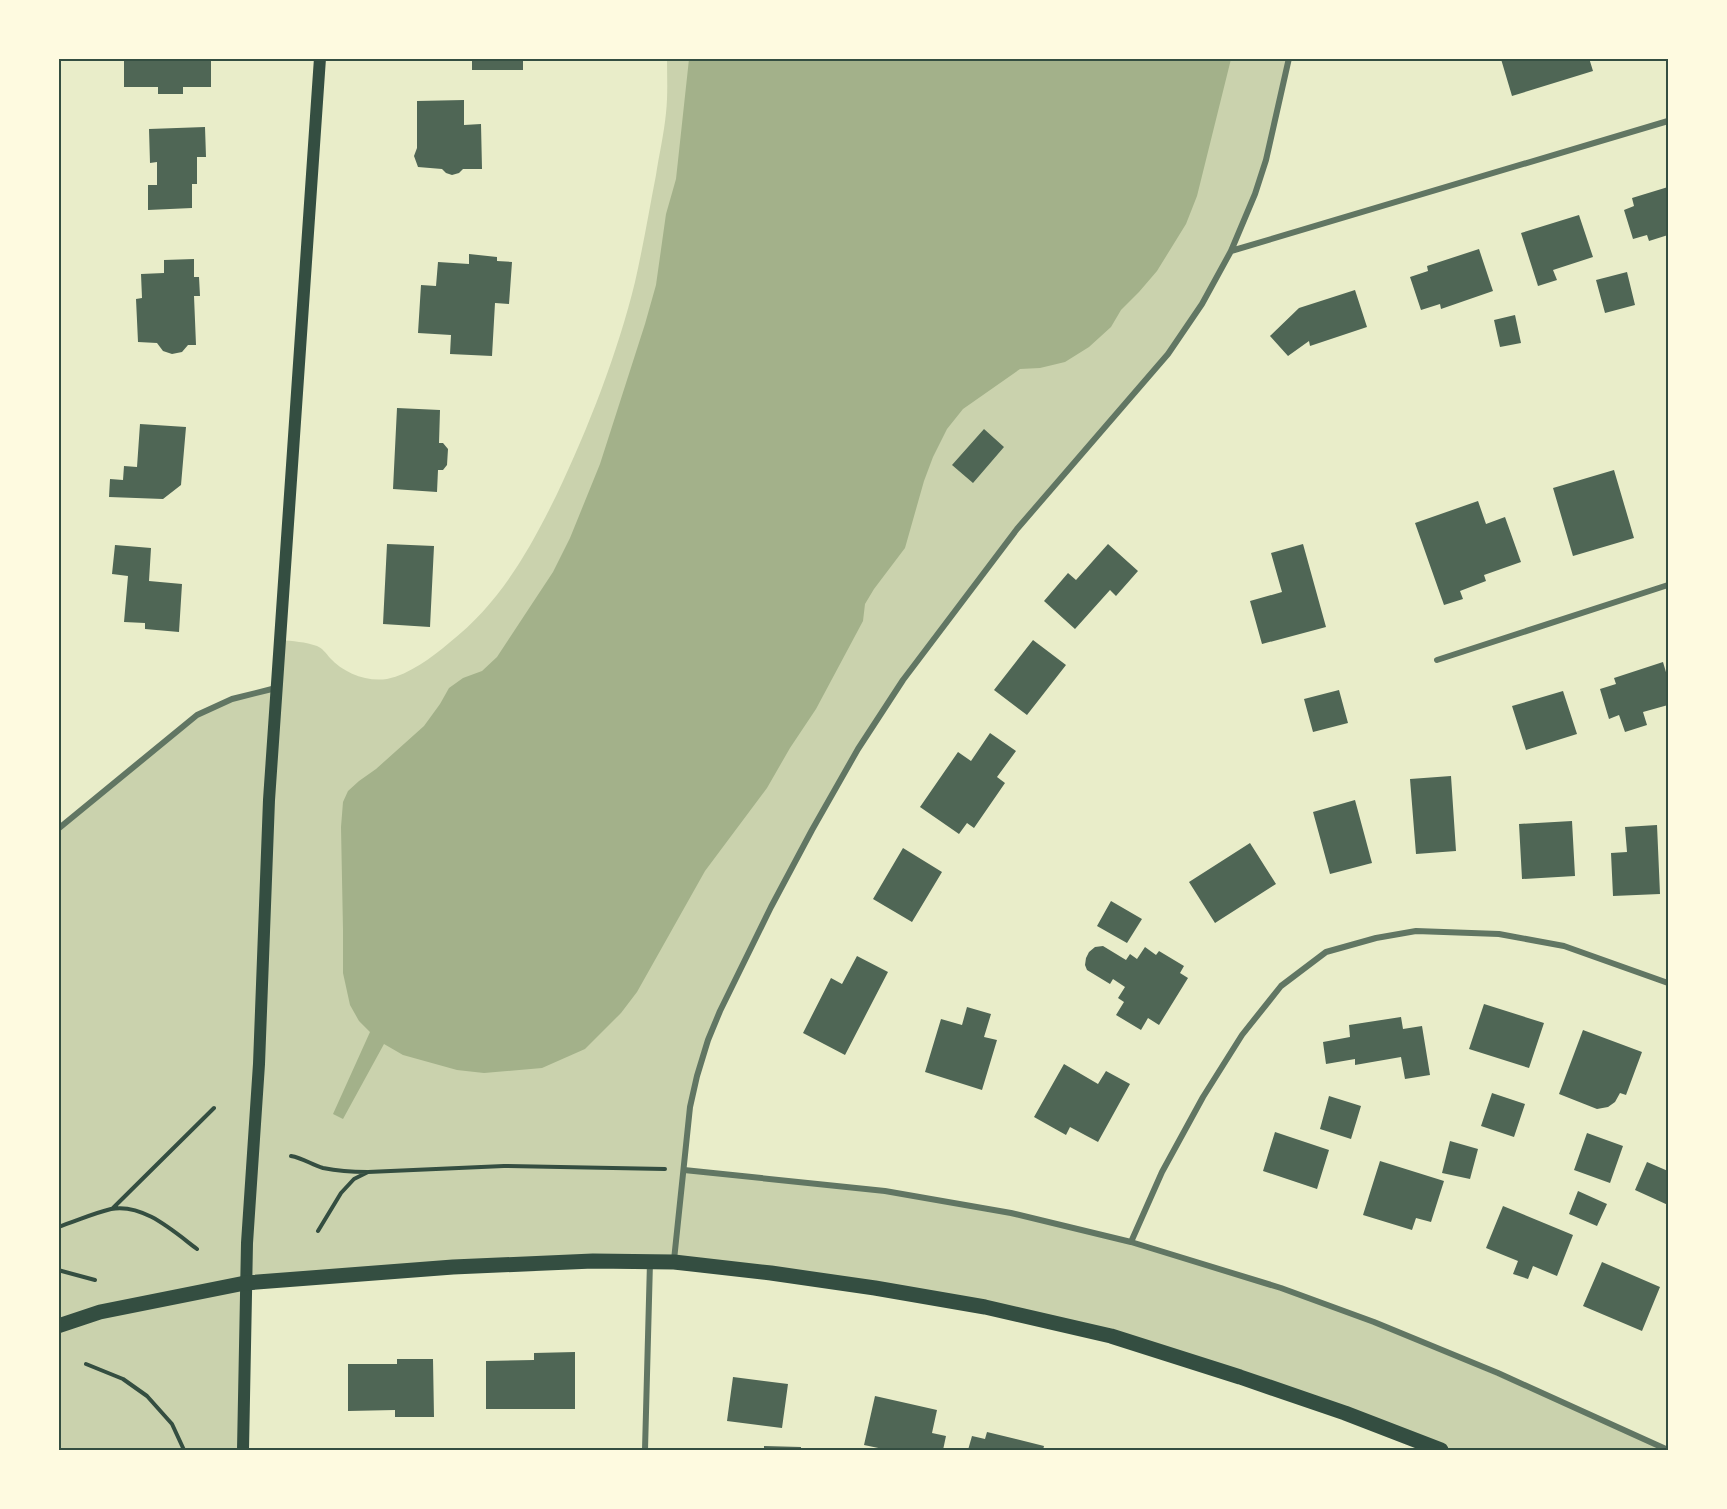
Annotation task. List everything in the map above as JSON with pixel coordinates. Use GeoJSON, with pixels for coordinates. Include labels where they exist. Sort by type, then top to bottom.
{"type":"FeatureCollection","features":[{"type":"Feature","properties":{"kind":"main road"},"geometry":{"type":"LineString","coordinates":[[243,1450],[245,1283],[259,1064],[269,800],[320,58]]}},
{"type":"Feature","properties":{"kind":"main road"},"geometry":{"type":"LineString","coordinates":[[58,1326],[100,1312],[245,1283],[453,1267],[593,1261],[674,1262],[875,1288],[985,1307],[1111,1336],[1345,1413],[1441,1450]]}},
{"type":"Feature","properties":{"kind":"street"},"geometry":{"type":"LineString","coordinates":[[674,1262],[690,1107],[699,1069],[714,1025],[771,907],[858,749],[903,680],[1017,529],[1180,339],[1202,304],[1232,251],[1255,194],[1289,58]]}},
{"type":"Feature","properties":{"kind":"street"},"geometry":{"type":"LineString","coordinates":[[1232,251],[1668,121]]}},
{"type":"Feature","properties":{"kind":"street"},"geometry":{"type":"LineString","coordinates":[[1437,660],[1668,585]]}},
{"type":"Feature","properties":{"kind":"street"},"geometry":{"type":"LineString","coordinates":[[58,829],[197,715],[232,699],[278,688]]}},
{"type":"Feature","properties":{"kind":"street"},"geometry":{"type":"LineString","coordinates":[[1131,1242],[1162,1172],[1203,1097],[1242,1035],[1281,986],[1326,952],[1376,938],[1416,931],[1498,934],[1564,946],[1668,983]]}},
{"type":"Feature","properties":{"kind":"street"},"geometry":{"type":"LineString","coordinates":[[684,1170],[885,1191],[1011,1213],[1131,1242],[1281,1288],[1374,1322],[1498,1373],[1668,1450]]}},
{"type":"Feature","properties":{"kind":"street"},"geometry":{"type":"LineString","coordinates":[[645,1450],[650,1261]]}},
{"type":"Feature","properties":{"kind":"path"},"geometry":{"type":"LineString","coordinates":[[113,1209],[214,1108]]}},
{"type":"Feature","properties":{"kind":"path"},"geometry":{"type":"LineString","coordinates":[[291,1156],[302,1158],[321,1167],[345,1172],[504,1166],[684,1170]]}},
{"type":"Feature","properties":{"kind":"path"},"geometry":{"type":"LineString","coordinates":[[318,1231],[341,1193],[354,1179],[368,1172]]}},
{"type":"Feature","properties":{"kind":"path"},"geometry":{"type":"LineString","coordinates":[[58,1227],[113,1209],[138,1210],[161,1223],[197,1249]]}},
{"type":"Feature","properties":{"kind":"path"},"geometry":{"type":"LineString","coordinates":[[58,1270],[95,1280]]}},
{"type":"Feature","properties":{"kind":"path"},"geometry":{"type":"LineString","coordinates":[[86,1364],[123,1379],[147,1396],[172,1424],[184,1450]]}},
{"type":"Feature","properties":{"kind":"shaded area"},"geometry":{"type":"Polygon","coordinates":[[[667,59],[1289,59],[1266,160],[1231,251],[1180,338],[1017,529],[903,680],[812,830],[720,1011],[697,1076],[684,1170],[885,1191],[1011,1213],[1131,1242],[1281,1288],[1374,1322],[1668,1450],[1441,1450],[1240,1377],[985,1307],[674,1262],[246,1283],[243,1450],[59,1450],[59,829],[197,715],[232,699],[278,688],[281,640],[317,646],[336,663],[363,678],[387,679],[420,665],[435,654],[467,627],[498,593],[524,556],[557,494],[591,417],[620,336],[638,269],[663,137],[667,99],[667,59]]]}},
{"type":"Feature","properties":{"kind":"shaded area"},"geometry":{"type":"Polygon","coordinates":[[[689,59],[1231,59],[1197,196],[1186,224],[1157,271],[1121,310],[1111,327],[1089,347],[1065,362],[1040,368],[1020,369],[963,409],[947,429],[924,481],[905,548],[865,604],[863,621],[816,709],[767,788],[705,871],[637,992],[621,1013],[585,1049],[542,1068],[484,1073],[457,1070],[403,1055],[384,1044],[343,1119],[333,1114],[370,1032],[359,1021],[350,1005],[343,973],[341,827],[343,802],[348,791],[424,726],[449,688],[463,678],[482,671],[497,657],[553,572],[570,538],[600,464],[656,285],[666,214],[676,179],[689,59]]]}},
{"type":"Feature","properties":{"kind":"building"},"geometry":{"type":"Polygon","coordinates":[[[124,58],[211,58],[211,87],[183,87],[183,94],[158,94],[158,87],[124,87],[124,58]]]}},
{"type":"Feature","properties":{"kind":"building"},"geometry":{"type":"Polygon","coordinates":[[[472,58],[523,58],[523,70],[472,70],[472,58]]]}},
{"type":"Feature","properties":{"kind":"building"},"geometry":{"type":"Polygon","coordinates":[[[1589,58],[1593,71],[1512,96],[1501,59],[1589,58]]]}},
{"type":"Feature","properties":{"kind":"building"},"geometry":{"type":"Polygon","coordinates":[[[464,100],[464,125],[481,124],[482,169],[463,169],[452,175],[442,169],[418,167],[414,156],[417,148],[417,101],[464,100]]]}},
{"type":"Feature","properties":{"kind":"building"},"geometry":{"type":"Polygon","coordinates":[[[205,127],[206,157],[197,157],[197,184],[192,184],[192,208],[148,210],[148,185],[157,185],[157,162],[150,163],[149,129],[205,127]]]}},
{"type":"Feature","properties":{"kind":"building"},"geometry":{"type":"Polygon","coordinates":[[[1668,187],[1668,235],[1649,241],[1647,235],[1633,239],[1624,210],[1634,206],[1632,198],[1668,187]]]}},
{"type":"Feature","properties":{"kind":"building"},"geometry":{"type":"Polygon","coordinates":[[[1579,215],[1593,257],[1553,270],[1557,280],[1538,286],[1521,233],[1579,215]]]}},
{"type":"Feature","properties":{"kind":"building"},"geometry":{"type":"Polygon","coordinates":[[[1479,249],[1493,291],[1441,309],[1440,304],[1421,310],[1410,277],[1428,271],[1427,266],[1479,249]]]}},
{"type":"Feature","properties":{"kind":"building"},"geometry":{"type":"Polygon","coordinates":[[[469,254],[497,257],[497,261],[512,262],[509,304],[495,303],[492,356],[450,354],[451,335],[418,333],[421,285],[436,286],[438,262],[469,264],[469,254]]]}},
{"type":"Feature","properties":{"kind":"building"},"geometry":{"type":"Polygon","coordinates":[[[194,259],[194,277],[199,277],[200,296],[194,296],[196,345],[188,345],[182,352],[172,354],[163,351],[157,343],[138,342],[136,299],[142,298],[141,274],[164,273],[164,260],[194,259]]]}},
{"type":"Feature","properties":{"kind":"building"},"geometry":{"type":"Polygon","coordinates":[[[1627,272],[1635,305],[1605,313],[1596,280],[1627,272]]]}},
{"type":"Feature","properties":{"kind":"building"},"geometry":{"type":"Polygon","coordinates":[[[1355,290],[1367,327],[1310,346],[1309,341],[1288,356],[1270,336],[1299,308],[1355,290]]]}},
{"type":"Feature","properties":{"kind":"building"},"geometry":{"type":"Polygon","coordinates":[[[1515,315],[1521,343],[1500,347],[1494,320],[1515,315]]]}},
{"type":"Feature","properties":{"kind":"building"},"geometry":{"type":"Polygon","coordinates":[[[397,408],[440,410],[439,443],[443,443],[448,449],[447,465],[443,470],[438,470],[437,492],[393,489],[397,408]]]}},
{"type":"Feature","properties":{"kind":"building"},"geometry":{"type":"Polygon","coordinates":[[[140,424],[186,427],[181,485],[163,499],[109,497],[110,479],[123,480],[124,466],[137,467],[140,424]]]}},
{"type":"Feature","properties":{"kind":"building"},"geometry":{"type":"Polygon","coordinates":[[[984,429],[1004,447],[973,483],[952,465],[984,429]]]}},
{"type":"Feature","properties":{"kind":"building"},"geometry":{"type":"Polygon","coordinates":[[[1614,470],[1634,538],[1573,556],[1553,488],[1614,470]]]}},
{"type":"Feature","properties":{"kind":"building"},"geometry":{"type":"Polygon","coordinates":[[[1478,501],[1486,524],[1505,517],[1521,562],[1484,575],[1486,581],[1460,591],[1463,599],[1444,605],[1415,523],[1478,501]]]}},
{"type":"Feature","properties":{"kind":"building"},"geometry":{"type":"Polygon","coordinates":[[[387,544],[434,546],[430,627],[383,624],[387,544]]]}},
{"type":"Feature","properties":{"kind":"building"},"geometry":{"type":"Polygon","coordinates":[[[1108,544],[1138,571],[1116,596],[1110,590],[1075,629],[1044,601],[1068,573],[1076,580],[1108,544]]]}},
{"type":"Feature","properties":{"kind":"building"},"geometry":{"type":"Polygon","coordinates":[[[1303,544],[1326,627],[1262,644],[1250,601],[1282,592],[1271,553],[1303,544]]]}},
{"type":"Feature","properties":{"kind":"building"},"geometry":{"type":"Polygon","coordinates":[[[115,545],[151,548],[149,581],[182,584],[179,632],[145,629],[145,623],[124,622],[128,576],[112,574],[115,545]]]}},
{"type":"Feature","properties":{"kind":"building"},"geometry":{"type":"Polygon","coordinates":[[[1033,640],[1066,665],[1027,715],[994,690],[1033,640]]]}},
{"type":"Feature","properties":{"kind":"building"},"geometry":{"type":"Polygon","coordinates":[[[1663,662],[1668,679],[1668,705],[1643,712],[1647,725],[1625,732],[1619,715],[1609,719],[1600,689],[1616,684],[1614,678],[1663,662]]]}},
{"type":"Feature","properties":{"kind":"building"},"geometry":{"type":"Polygon","coordinates":[[[1339,690],[1348,723],[1313,732],[1304,699],[1339,690]]]}},
{"type":"Feature","properties":{"kind":"building"},"geometry":{"type":"Polygon","coordinates":[[[1563,691],[1577,734],[1526,750],[1512,706],[1563,691]]]}},
{"type":"Feature","properties":{"kind":"building"},"geometry":{"type":"Polygon","coordinates":[[[990,733],[1016,751],[997,777],[1005,783],[974,828],[967,823],[959,834],[920,807],[958,752],[971,761],[990,733]]]}},
{"type":"Feature","properties":{"kind":"building"},"geometry":{"type":"Polygon","coordinates":[[[1451,776],[1456,851],[1416,854],[1410,779],[1451,776]]]}},
{"type":"Feature","properties":{"kind":"building"},"geometry":{"type":"Polygon","coordinates":[[[1355,800],[1372,863],[1330,874],[1313,812],[1355,800]]]}},
{"type":"Feature","properties":{"kind":"building"},"geometry":{"type":"Polygon","coordinates":[[[1572,821],[1575,876],[1522,879],[1519,824],[1572,821]]]}},
{"type":"Feature","properties":{"kind":"building"},"geometry":{"type":"Polygon","coordinates":[[[1657,825],[1660,894],[1613,896],[1611,853],[1627,852],[1625,827],[1657,825]]]}},
{"type":"Feature","properties":{"kind":"building"},"geometry":{"type":"Polygon","coordinates":[[[1250,843],[1276,884],[1215,923],[1189,882],[1250,843]]]}},
{"type":"Feature","properties":{"kind":"building"},"geometry":{"type":"Polygon","coordinates":[[[903,848],[942,872],[912,922],[873,899],[903,848]]]}},
{"type":"Feature","properties":{"kind":"building"},"geometry":{"type":"Polygon","coordinates":[[[1111,901],[1142,919],[1127,943],[1097,926],[1111,901]]]}},
{"type":"Feature","properties":{"kind":"building"},"geometry":{"type":"Polygon","coordinates":[[[1103,946],[1126,960],[1130,954],[1137,959],[1145,947],[1156,955],[1159,951],[1184,966],[1180,973],[1188,978],[1159,1025],[1148,1018],[1141,1030],[1116,1015],[1124,1002],[1118,998],[1125,987],[1113,979],[1110,984],[1087,970],[1085,965],[1089,952],[1095,947],[1103,946]]]}},
{"type":"Feature","properties":{"kind":"building"},"geometry":{"type":"Polygon","coordinates":[[[857,956],[888,972],[845,1055],[803,1033],[831,978],[842,984],[857,956]]]}},
{"type":"Feature","properties":{"kind":"building"},"geometry":{"type":"Polygon","coordinates":[[[1484,1004],[1544,1023],[1529,1068],[1469,1049],[1484,1004]]]}},
{"type":"Feature","properties":{"kind":"building"},"geometry":{"type":"Polygon","coordinates":[[[967,1007],[991,1014],[984,1037],[997,1040],[982,1090],[925,1072],[941,1019],[962,1025],[967,1007]]]}},
{"type":"Feature","properties":{"kind":"building"},"geometry":{"type":"Polygon","coordinates":[[[1401,1017],[1403,1029],[1422,1026],[1430,1075],[1405,1079],[1401,1057],[1355,1065],[1355,1059],[1326,1064],[1323,1042],[1350,1037],[1349,1025],[1401,1017]]]}},
{"type":"Feature","properties":{"kind":"building"},"geometry":{"type":"Polygon","coordinates":[[[1583,1030],[1642,1052],[1626,1095],[1620,1093],[1615,1102],[1608,1107],[1597,1109],[1559,1094],[1583,1030]]]}},
{"type":"Feature","properties":{"kind":"building"},"geometry":{"type":"Polygon","coordinates":[[[1064,1064],[1098,1084],[1106,1071],[1130,1084],[1098,1142],[1070,1127],[1066,1135],[1034,1117],[1064,1064]]]}},
{"type":"Feature","properties":{"kind":"building"},"geometry":{"type":"Polygon","coordinates":[[[1492,1093],[1525,1104],[1514,1137],[1481,1126],[1492,1093]]]}},
{"type":"Feature","properties":{"kind":"building"},"geometry":{"type":"Polygon","coordinates":[[[1329,1096],[1361,1106],[1351,1139],[1320,1129],[1329,1096]]]}},
{"type":"Feature","properties":{"kind":"building"},"geometry":{"type":"Polygon","coordinates":[[[1275,1132],[1329,1150],[1317,1189],[1263,1171],[1275,1132]]]}},
{"type":"Feature","properties":{"kind":"building"},"geometry":{"type":"Polygon","coordinates":[[[1587,1133],[1623,1146],[1610,1183],[1574,1170],[1587,1133]]]}},
{"type":"Feature","properties":{"kind":"building"},"geometry":{"type":"Polygon","coordinates":[[[1450,1141],[1478,1149],[1470,1179],[1442,1173],[1450,1141]]]}},
{"type":"Feature","properties":{"kind":"building"},"geometry":{"type":"Polygon","coordinates":[[[1380,1161],[1444,1181],[1431,1222],[1416,1218],[1412,1230],[1363,1215],[1380,1161]]]}},
{"type":"Feature","properties":{"kind":"building"},"geometry":{"type":"Polygon","coordinates":[[[1647,1162],[1668,1171],[1668,1205],[1635,1190],[1647,1162]]]}},
{"type":"Feature","properties":{"kind":"building"},"geometry":{"type":"Polygon","coordinates":[[[1578,1191],[1607,1204],[1597,1226],[1569,1214],[1578,1191]]]}},
{"type":"Feature","properties":{"kind":"building"},"geometry":{"type":"Polygon","coordinates":[[[1503,1206],[1573,1235],[1557,1276],[1533,1266],[1528,1279],[1513,1274],[1518,1261],[1486,1248],[1503,1206]]]}},
{"type":"Feature","properties":{"kind":"building"},"geometry":{"type":"Polygon","coordinates":[[[1602,1262],[1660,1287],[1642,1331],[1583,1306],[1602,1262]]]}},
{"type":"Feature","properties":{"kind":"building"},"geometry":{"type":"Polygon","coordinates":[[[575,1352],[575,1409],[486,1409],[486,1361],[534,1360],[534,1353],[575,1352]]]}},
{"type":"Feature","properties":{"kind":"building"},"geometry":{"type":"Polygon","coordinates":[[[397,1359],[433,1359],[434,1417],[395,1417],[395,1410],[348,1411],[348,1364],[397,1364],[397,1359]]]}},
{"type":"Feature","properties":{"kind":"building"},"geometry":{"type":"Polygon","coordinates":[[[733,1377],[788,1384],[782,1428],[727,1421],[733,1377]]]}},
{"type":"Feature","properties":{"kind":"building"},"geometry":{"type":"Polygon","coordinates":[[[875,1396],[937,1410],[932,1433],[946,1436],[943,1450],[888,1450],[864,1445],[875,1396]]]}},
{"type":"Feature","properties":{"kind":"building"},"geometry":{"type":"Polygon","coordinates":[[[987,1432],[1044,1446],[1043,1450],[968,1450],[972,1436],[985,1439],[987,1432]]]}},
{"type":"Feature","properties":{"kind":"building"},"geometry":{"type":"Polygon","coordinates":[[[764,1446],[801,1447],[801,1450],[764,1450],[764,1446]]]}}]}
